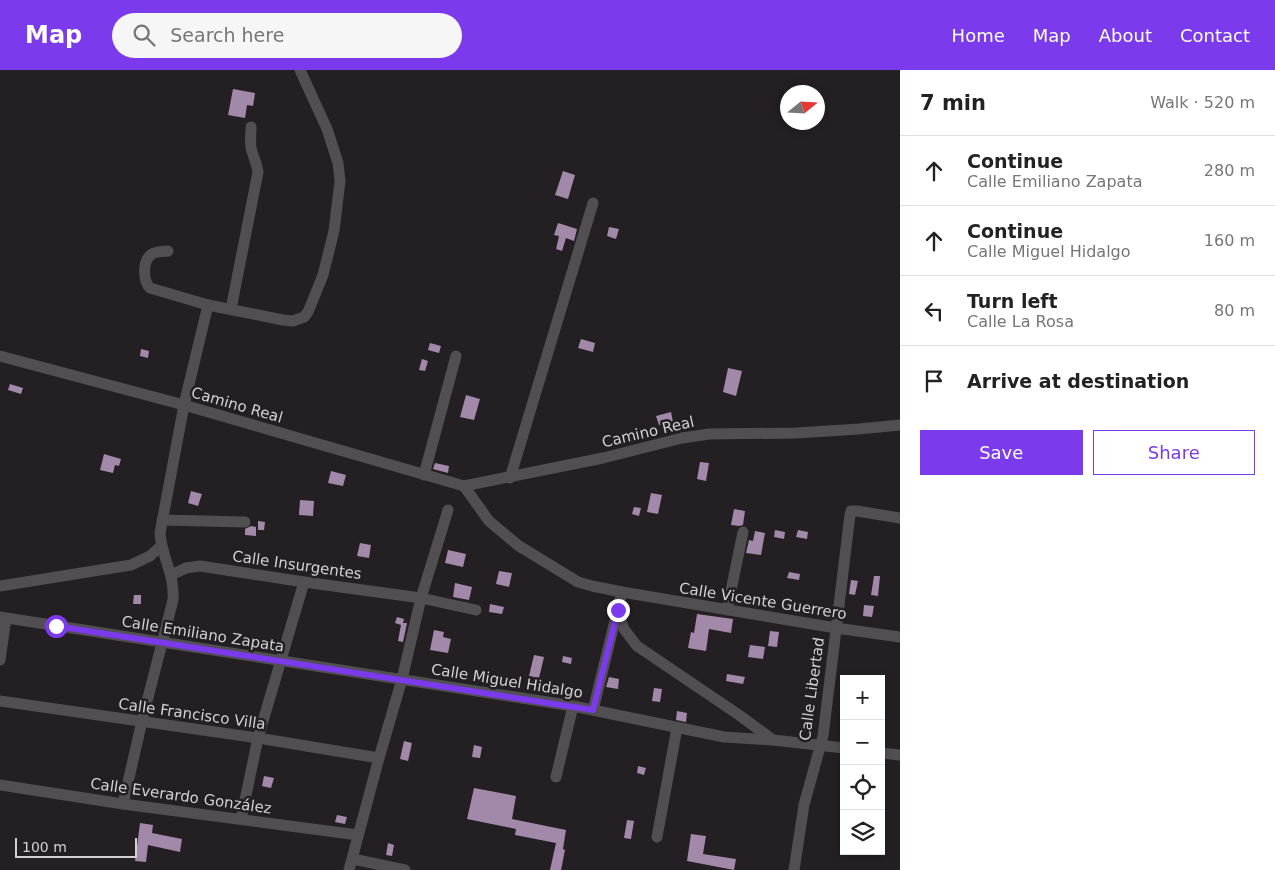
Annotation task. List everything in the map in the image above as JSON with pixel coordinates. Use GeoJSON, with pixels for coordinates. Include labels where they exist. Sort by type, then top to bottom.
{"type":"FeatureCollection","features":[{"type":"Feature","properties":{"kind":"street"},"geometry":{"type":"LineString","coordinates":[[168,251],[155,253],[147,258],[144,276],[146,284],[150,288],[208,304],[283,320],[293,321],[304,318],[325,267],[334,232],[340,181],[338,163],[327,129],[300,70]]}},
{"type":"Feature","properties":{"kind":"street"},"geometry":{"type":"LineString","coordinates":[[231,309],[258,172],[252,151],[251,127]]}},
{"type":"Feature","properties":{"kind":"street"},"geometry":{"type":"LineString","coordinates":[[510,478],[593,203]]}},
{"type":"Feature","properties":{"kind":"street"},"geometry":{"type":"LineString","coordinates":[[123,804],[173,600],[174,589],[161,546],[160,533],[184,405],[208,304]]}},
{"type":"Feature","properties":{"kind":"street","name":"Camino Real"},"geometry":{"type":"LineString","coordinates":[[0,356],[184,405],[464,486],[603,458],[691,436],[796,433],[900,425]]}},
{"type":"Feature","properties":{"kind":"street"},"geometry":{"type":"LineString","coordinates":[[424,475],[456,356]]}},
{"type":"Feature","properties":{"kind":"street"},"geometry":{"type":"LineString","coordinates":[[464,486],[489,521],[519,546],[578,582],[622,592],[593,710]]}},
{"type":"Feature","properties":{"kind":"street"},"geometry":{"type":"LineString","coordinates":[[405,870],[351,864],[402,679],[421,598],[448,510]]}},
{"type":"Feature","properties":{"kind":"street","name":"Calle Libertad"},"geometry":{"type":"LineString","coordinates":[[794,870],[804,805],[823,736],[851,511],[900,518]]}},
{"type":"Feature","properties":{"kind":"street"},"geometry":{"type":"LineString","coordinates":[[162,520],[245,522]]}},
{"type":"Feature","properties":{"kind":"street"},"geometry":{"type":"LineString","coordinates":[[727,610],[742,532]]}},
{"type":"Feature","properties":{"kind":"street"},"geometry":{"type":"LineString","coordinates":[[0,586],[131,565],[150,556],[161,546]]}},
{"type":"Feature","properties":{"kind":"street","name":"Calle Insurgentes"},"geometry":{"type":"LineString","coordinates":[[171,575],[186,568],[200,566],[421,598],[476,610]]}},
{"type":"Feature","properties":{"kind":"street"},"geometry":{"type":"LineString","coordinates":[[240,820],[258,738],[304,582]]}},
{"type":"Feature","properties":{"kind":"street","name":"Calle Vicente Guerrero"},"geometry":{"type":"LineString","coordinates":[[622,592],[900,637]]}},
{"type":"Feature","properties":{"kind":"street"},"geometry":{"type":"LineString","coordinates":[[618,610],[624,629],[637,646],[739,715],[772,740]]}},
{"type":"Feature","properties":{"kind":"street"},"geometry":{"type":"LineString","coordinates":[[0,660],[3,618]]}},
{"type":"Feature","properties":{"kind":"street","name":"Calle Emiliano Zapata"},"geometry":{"type":"LineString","coordinates":[[3,618],[402,679]]}},
{"type":"Feature","properties":{"kind":"street","name":"Calle Miguel Hidalgo"},"geometry":{"type":"LineString","coordinates":[[402,679],[573,706],[724,737],[840,748]]}},
{"type":"Feature","properties":{"kind":"street","name":"Calle Francisco Villa"},"geometry":{"type":"LineString","coordinates":[[0,701],[258,738],[379,758]]}},
{"type":"Feature","properties":{"kind":"street"},"geometry":{"type":"LineString","coordinates":[[556,777],[573,706]]}},
{"type":"Feature","properties":{"kind":"street"},"geometry":{"type":"LineString","coordinates":[[657,837],[677,728]]}},
{"type":"Feature","properties":{"kind":"street"},"geometry":{"type":"LineString","coordinates":[[885,753],[900,755]]}},
{"type":"Feature","properties":{"kind":"street","name":"Calle Everardo González"},"geometry":{"type":"LineString","coordinates":[[0,785],[123,804],[358,834]]}},
{"type":"Feature","properties":{"kind":"building"},"geometry":{"type":"Polygon","coordinates":[[[233,89],[255,93],[253,106],[247,105],[245,118],[228,115],[233,89]]]}},
{"type":"Feature","properties":{"kind":"building"},"geometry":{"type":"Polygon","coordinates":[[[563,171],[575,175],[568,199],[555,195],[563,171]]]}},
{"type":"Feature","properties":{"kind":"building"},"geometry":{"type":"Polygon","coordinates":[[[558,223],[577,229],[574,241],[566,238],[562,251],[556,249],[559,236],[554,235],[558,223]]]}},
{"type":"Feature","properties":{"kind":"building"},"geometry":{"type":"Polygon","coordinates":[[[609,227],[619,229],[616,239],[607,236],[609,227]]]}},
{"type":"Feature","properties":{"kind":"building"},"geometry":{"type":"Polygon","coordinates":[[[581,339],[595,343],[593,352],[578,348],[581,339]]]}},
{"type":"Feature","properties":{"kind":"building"},"geometry":{"type":"Polygon","coordinates":[[[430,343],[441,346],[439,353],[428,350],[430,343]]]}},
{"type":"Feature","properties":{"kind":"building"},"geometry":{"type":"Polygon","coordinates":[[[141,349],[149,351],[148,358],[140,356],[141,349]]]}},
{"type":"Feature","properties":{"kind":"building"},"geometry":{"type":"Polygon","coordinates":[[[422,359],[428,361],[425,371],[419,370],[422,359]]]}},
{"type":"Feature","properties":{"kind":"building"},"geometry":{"type":"Polygon","coordinates":[[[728,368],[742,371],[736,396],[723,392],[728,368]]]}},
{"type":"Feature","properties":{"kind":"building"},"geometry":{"type":"Polygon","coordinates":[[[10,384],[23,388],[21,394],[8,390],[10,384]]]}},
{"type":"Feature","properties":{"kind":"building"},"geometry":{"type":"Polygon","coordinates":[[[466,395],[480,399],[474,420],[460,417],[466,395]]]}},
{"type":"Feature","properties":{"kind":"building"},"geometry":{"type":"Polygon","coordinates":[[[671,412],[673,422],[659,425],[656,416],[671,412]]]}},
{"type":"Feature","properties":{"kind":"building"},"geometry":{"type":"Polygon","coordinates":[[[104,454],[121,459],[119,466],[115,465],[113,473],[100,470],[104,454]]]}},
{"type":"Feature","properties":{"kind":"building"},"geometry":{"type":"Polygon","coordinates":[[[700,462],[709,463],[706,481],[697,479],[700,462]]]}},
{"type":"Feature","properties":{"kind":"building"},"geometry":{"type":"Polygon","coordinates":[[[435,463],[449,466],[448,473],[433,469],[435,463]]]}},
{"type":"Feature","properties":{"kind":"building"},"geometry":{"type":"Polygon","coordinates":[[[331,471],[346,475],[343,486],[328,483],[331,471]]]}},
{"type":"Feature","properties":{"kind":"building"},"geometry":{"type":"Polygon","coordinates":[[[191,491],[202,494],[198,506],[188,503],[191,491]]]}},
{"type":"Feature","properties":{"kind":"building"},"geometry":{"type":"Polygon","coordinates":[[[651,493],[662,495],[658,514],[647,512],[651,493]]]}},
{"type":"Feature","properties":{"kind":"building"},"geometry":{"type":"Polygon","coordinates":[[[300,500],[314,501],[313,516],[299,515],[300,500]]]}},
{"type":"Feature","properties":{"kind":"building"},"geometry":{"type":"Polygon","coordinates":[[[634,507],[641,508],[639,516],[632,514],[634,507]]]}},
{"type":"Feature","properties":{"kind":"building"},"geometry":{"type":"Polygon","coordinates":[[[734,509],[745,511],[743,525],[731,525],[734,509]]]}},
{"type":"Feature","properties":{"kind":"building"},"geometry":{"type":"Polygon","coordinates":[[[258,521],[265,522],[264,530],[258,530],[258,521]]]}},
{"type":"Feature","properties":{"kind":"building"},"geometry":{"type":"Polygon","coordinates":[[[251,526],[256,527],[256,536],[245,535],[245,529],[251,526]]]}},
{"type":"Feature","properties":{"kind":"building"},"geometry":{"type":"Polygon","coordinates":[[[775,530],[785,532],[784,539],[774,537],[775,530]]]}},
{"type":"Feature","properties":{"kind":"building"},"geometry":{"type":"Polygon","coordinates":[[[798,530],[808,532],[807,539],[796,537],[798,530]]]}},
{"type":"Feature","properties":{"kind":"building"},"geometry":{"type":"Polygon","coordinates":[[[755,531],[765,533],[761,555],[746,553],[749,540],[753,541],[755,531]]]}},
{"type":"Feature","properties":{"kind":"building"},"geometry":{"type":"Polygon","coordinates":[[[360,543],[371,545],[369,558],[357,556],[360,543]]]}},
{"type":"Feature","properties":{"kind":"building"},"geometry":{"type":"Polygon","coordinates":[[[448,550],[466,554],[463,567],[445,563],[448,550]]]}},
{"type":"Feature","properties":{"kind":"building"},"geometry":{"type":"Polygon","coordinates":[[[499,571],[512,573],[509,587],[496,584],[499,571]]]}},
{"type":"Feature","properties":{"kind":"building"},"geometry":{"type":"Polygon","coordinates":[[[789,572],[800,574],[799,580],[787,578],[789,572]]]}},
{"type":"Feature","properties":{"kind":"building"},"geometry":{"type":"Polygon","coordinates":[[[874,576],[880,576],[878,596],[871,595],[874,576]]]}},
{"type":"Feature","properties":{"kind":"building"},"geometry":{"type":"Polygon","coordinates":[[[851,580],[858,581],[855,595],[849,594],[851,580]]]}},
{"type":"Feature","properties":{"kind":"building"},"geometry":{"type":"Polygon","coordinates":[[[455,583],[472,587],[469,600],[453,597],[455,583]]]}},
{"type":"Feature","properties":{"kind":"building"},"geometry":{"type":"Polygon","coordinates":[[[134,595],[141,595],[141,604],[133,604],[134,595]]]}},
{"type":"Feature","properties":{"kind":"building"},"geometry":{"type":"Polygon","coordinates":[[[752,598],[758,599],[757,607],[751,606],[752,598]]]}},
{"type":"Feature","properties":{"kind":"building"},"geometry":{"type":"Polygon","coordinates":[[[797,602],[806,605],[804,612],[795,609],[797,602]]]}},
{"type":"Feature","properties":{"kind":"building"},"geometry":{"type":"Polygon","coordinates":[[[490,604],[504,607],[502,614],[489,612],[490,604]]]}},
{"type":"Feature","properties":{"kind":"building"},"geometry":{"type":"Polygon","coordinates":[[[864,605],[874,606],[872,617],[863,616],[864,605]]]}},
{"type":"Feature","properties":{"kind":"building"},"geometry":{"type":"Polygon","coordinates":[[[697,614],[733,619],[731,633],[709,629],[706,651],[688,648],[691,632],[694,633],[697,614]]]}},
{"type":"Feature","properties":{"kind":"building"},"geometry":{"type":"Polygon","coordinates":[[[397,617],[404,619],[403,623],[407,623],[403,642],[398,641],[401,625],[395,623],[397,617]]]}},
{"type":"Feature","properties":{"kind":"building"},"geometry":{"type":"Polygon","coordinates":[[[434,630],[444,632],[443,637],[451,639],[448,653],[430,650],[434,630]]]}},
{"type":"Feature","properties":{"kind":"building"},"geometry":{"type":"Polygon","coordinates":[[[770,631],[779,632],[777,647],[768,646],[770,631]]]}},
{"type":"Feature","properties":{"kind":"building"},"geometry":{"type":"Polygon","coordinates":[[[750,645],[765,647],[763,659],[748,657],[750,645]]]}},
{"type":"Feature","properties":{"kind":"building"},"geometry":{"type":"Polygon","coordinates":[[[534,655],[544,657],[539,678],[529,676],[534,655]]]}},
{"type":"Feature","properties":{"kind":"building"},"geometry":{"type":"Polygon","coordinates":[[[563,656],[572,658],[571,664],[562,662],[563,656]]]}},
{"type":"Feature","properties":{"kind":"building"},"geometry":{"type":"Polygon","coordinates":[[[727,674],[745,677],[743,684],[726,681],[727,674]]]}},
{"type":"Feature","properties":{"kind":"building"},"geometry":{"type":"Polygon","coordinates":[[[609,677],[619,679],[618,689],[606,687],[609,677]]]}},
{"type":"Feature","properties":{"kind":"building"},"geometry":{"type":"Polygon","coordinates":[[[654,688],[662,689],[660,702],[652,701],[654,688]]]}},
{"type":"Feature","properties":{"kind":"building"},"geometry":{"type":"Polygon","coordinates":[[[677,711],[687,713],[686,722],[676,720],[677,711]]]}},
{"type":"Feature","properties":{"kind":"building"},"geometry":{"type":"Polygon","coordinates":[[[404,741],[412,743],[408,761],[400,759],[404,741]]]}},
{"type":"Feature","properties":{"kind":"building"},"geometry":{"type":"Polygon","coordinates":[[[474,745],[482,747],[480,758],[472,757],[474,745]]]}},
{"type":"Feature","properties":{"kind":"building"},"geometry":{"type":"Polygon","coordinates":[[[638,766],[646,768],[644,775],[637,773],[638,766]]]}},
{"type":"Feature","properties":{"kind":"building"},"geometry":{"type":"Polygon","coordinates":[[[264,776],[274,778],[271,788],[262,786],[264,776]]]}},
{"type":"Feature","properties":{"kind":"building"},"geometry":{"type":"Polygon","coordinates":[[[474,788],[516,796],[512,819],[566,830],[561,870],[550,870],[556,843],[515,835],[516,829],[467,819],[474,788]]]}},
{"type":"Feature","properties":{"kind":"building"},"geometry":{"type":"Polygon","coordinates":[[[337,815],[347,817],[345,824],[335,822],[337,815]]]}},
{"type":"Feature","properties":{"kind":"building"},"geometry":{"type":"Polygon","coordinates":[[[627,820],[634,821],[631,839],[624,838],[627,820]]]}},
{"type":"Feature","properties":{"kind":"building"},"geometry":{"type":"Polygon","coordinates":[[[140,823],[153,825],[152,833],[182,839],[180,852],[148,845],[146,862],[135,861],[140,823]]]}},
{"type":"Feature","properties":{"kind":"building"},"geometry":{"type":"Polygon","coordinates":[[[691,834],[706,836],[703,854],[736,859],[734,870],[687,861],[691,834]]]}},
{"type":"Feature","properties":{"kind":"building"},"geometry":{"type":"Polygon","coordinates":[[[388,843],[394,845],[392,856],[386,855],[388,843]]]}},
{"type":"Feature","properties":{"kind":"route"},"geometry":{"type":"LineString","coordinates":[[56,626],[593,710],[618,610]]}}]}
